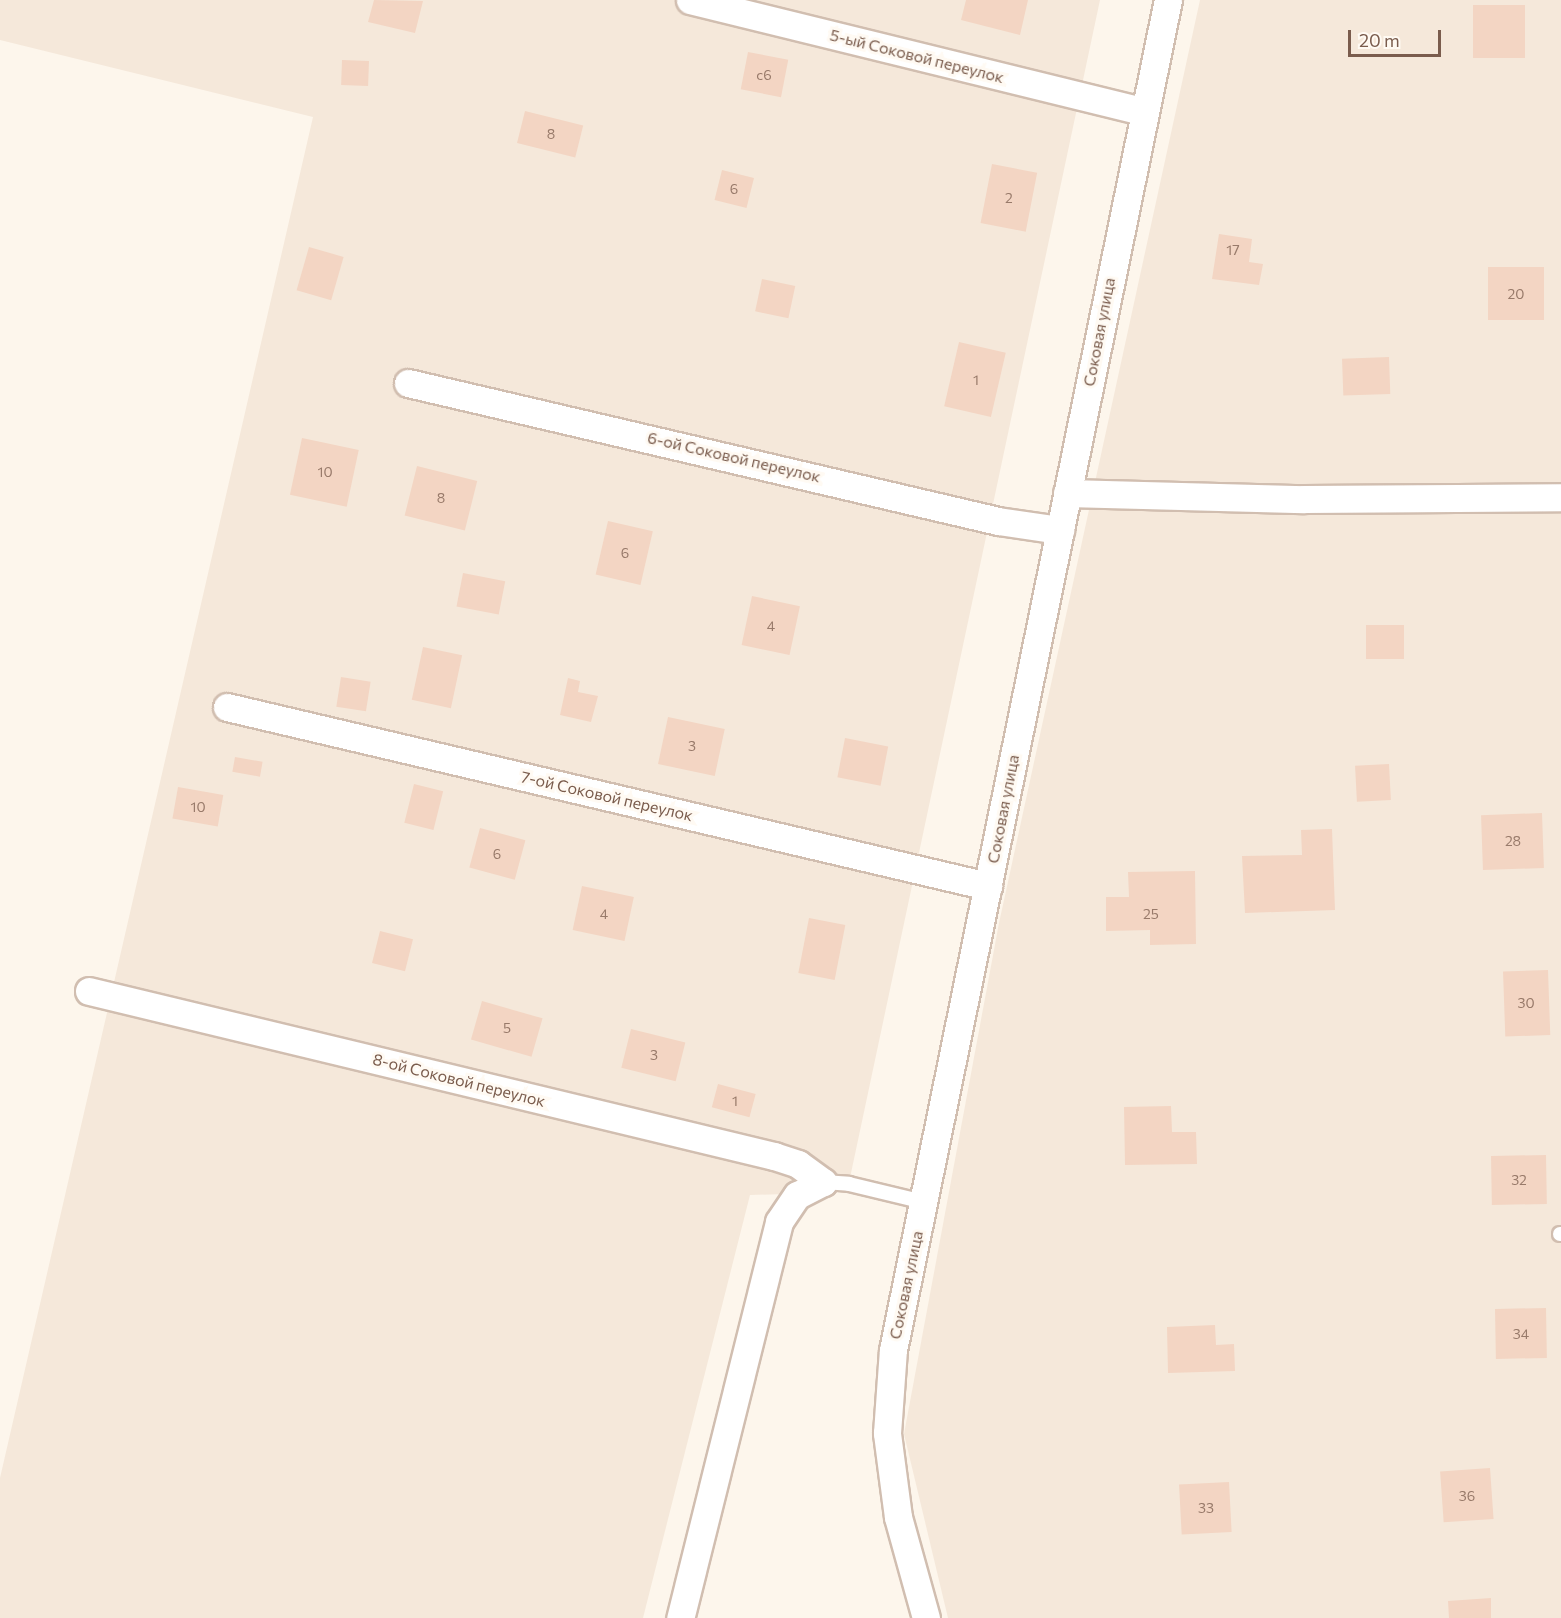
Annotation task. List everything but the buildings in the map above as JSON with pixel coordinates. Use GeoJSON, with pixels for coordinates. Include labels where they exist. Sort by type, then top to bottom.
{"type":"FeatureCollection","features":[{"type":"Feature","properties":{"kind":"street","name":"5-ый Соковой переулок"},"geometry":{"type":"LineString","coordinates":[[690,0],[1143,111]]}},
{"type":"Feature","properties":{"kind":"street","name":"Соковая улица"},"geometry":{"type":"LineString","coordinates":[[926,1618],[897,1517],[887,1433],[893,1350],[1143,111],[1168,0]]}},
{"type":"Feature","properties":{"kind":"street","name":"6-ой Соковой переулок"},"geometry":{"type":"LineString","coordinates":[[408,383],[998,521],[1060,530]]}},
{"type":"Feature","properties":{"kind":"street"},"geometry":{"type":"LineString","coordinates":[[1067,493],[1304,499],[1561,497]]}},
{"type":"Feature","properties":{"kind":"street","name":"7-ой Соковой переулок"},"geometry":{"type":"LineString","coordinates":[[227,707],[988,886]]}},
{"type":"Feature","properties":{"kind":"street","name":"8-ой Соковой переулок"},"geometry":{"type":"LineString","coordinates":[[88,991],[774,1156],[798,1164],[823,1182]]}},
{"type":"Feature","properties":{"kind":"street"},"geometry":{"type":"LineString","coordinates":[[680,1618],[779,1222],[797,1195],[823,1182]]}},
{"type":"Feature","properties":{"kind":"lane"},"geometry":{"type":"LineString","coordinates":[[823,1182],[849,1184],[924,1202]]}},
{"type":"Feature","properties":{"kind":"shaded area"},"geometry":{"type":"Polygon","coordinates":[[[0,0],[1100,0],[847,1192],[750,1195],[643,1618],[0,1618],[0,1478],[313,117],[0,40],[0,0]]]}},
{"type":"Feature","properties":{"kind":"shaded area"},"geometry":{"type":"Polygon","coordinates":[[[1200,0],[1561,0],[1561,1618],[948,1618],[904,1434],[999,923],[1200,0]]]}}]}
